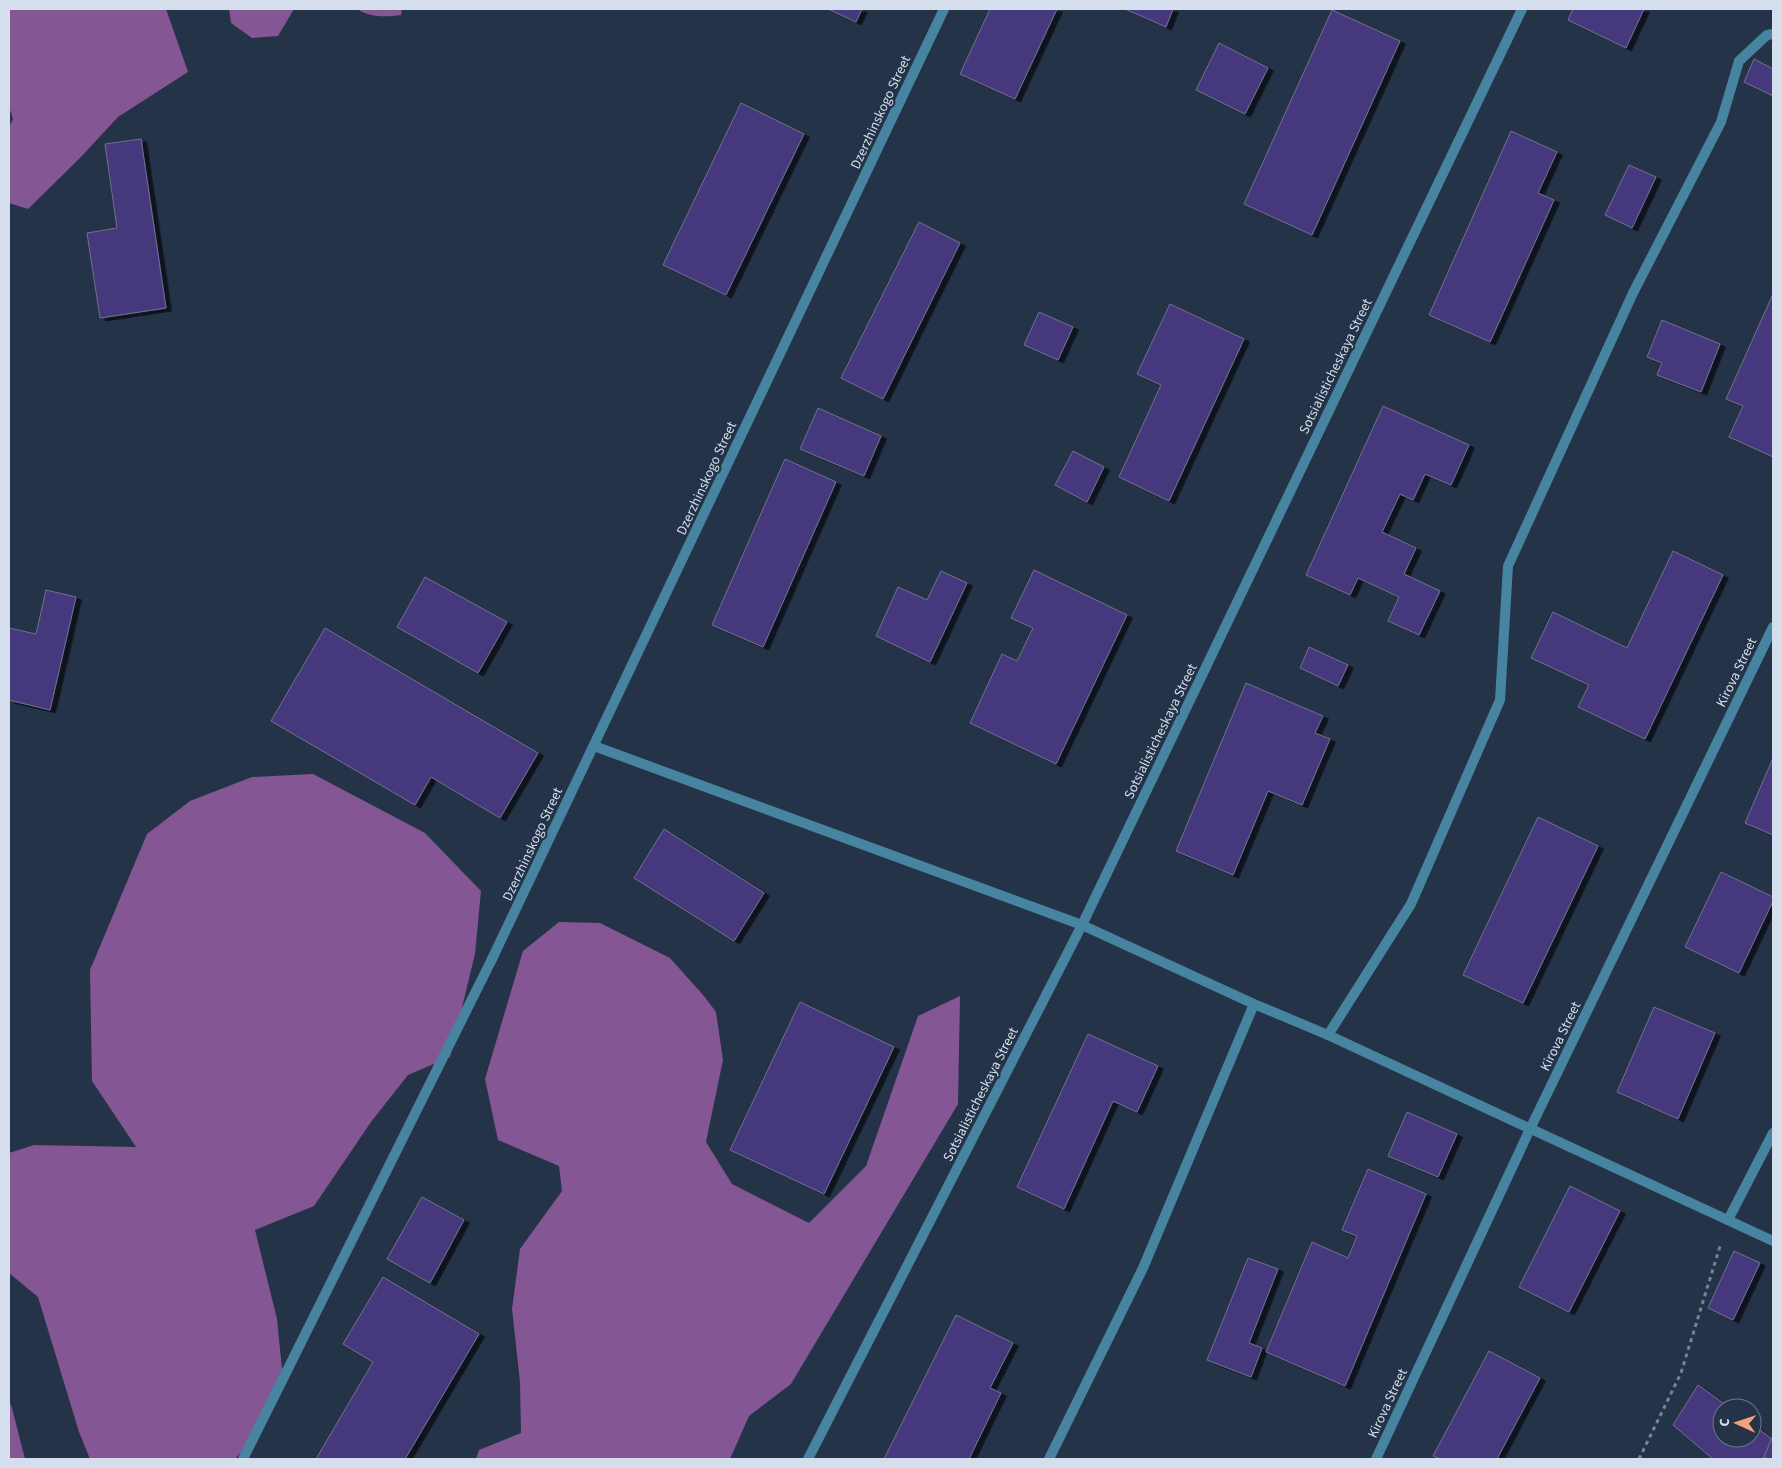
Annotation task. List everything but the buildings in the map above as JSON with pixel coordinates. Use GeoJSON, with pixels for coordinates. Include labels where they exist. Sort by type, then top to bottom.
{"type":"FeatureCollection","features":[{"type":"Feature","properties":{"kind":"street","name":"Dzerzhinskogo Street"},"geometry":{"type":"LineString","coordinates":[[242,1459],[492,959],[944,9]]}},
{"type":"Feature","properties":{"kind":"street","name":"Sotsialisticheskaya Street"},"geometry":{"type":"LineString","coordinates":[[808,1459],[1082,925],[1522,9]]}},
{"type":"Feature","properties":{"kind":"street"},"geometry":{"type":"LineString","coordinates":[[1328,1035],[1411,904],[1500,700],[1508,566],[1633,293],[1721,122],[1739,61],[1767,35],[1773,34]]}},
{"type":"Feature","properties":{"kind":"street","name":"Kirova Street"},"geometry":{"type":"LineString","coordinates":[[1376,1459],[1530,1129],[1773,627]]}},
{"type":"Feature","properties":{"kind":"street"},"geometry":{"type":"LineString","coordinates":[[594,746],[1082,925],[1254,1004],[1328,1035],[1773,1242]]}},
{"type":"Feature","properties":{"kind":"street"},"geometry":{"type":"LineString","coordinates":[[1050,1459],[1143,1268],[1254,1004]]}},
{"type":"Feature","properties":{"kind":"street"},"geometry":{"type":"LineString","coordinates":[[1728,1220],[1773,1133]]}},
{"type":"Feature","properties":{"kind":"path"},"geometry":{"type":"LineString","coordinates":[[1639,1459],[1681,1373],[1728,1220]]}},
{"type":"Feature","properties":{"kind":"shaded area"},"geometry":{"type":"Polygon","coordinates":[[[9,9],[166,9],[188,72],[118,117],[80,158],[28,209],[9,203],[9,127],[13,119],[9,107],[9,9]]]}},
{"type":"Feature","properties":{"kind":"shaded area"},"geometry":{"type":"Polygon","coordinates":[[[229,9],[294,9],[278,36],[252,38],[231,23],[229,9]]]}},
{"type":"Feature","properties":{"kind":"shaded area"},"geometry":{"type":"Polygon","coordinates":[[[357,9],[402,9],[401,15],[384,16],[368,14],[357,9]]]}},
{"type":"Feature","properties":{"kind":"shaded area"},"geometry":{"type":"Polygon","coordinates":[[[313,774],[425,833],[481,891],[475,954],[450,1057],[408,1075],[371,1122],[314,1206],[255,1230],[277,1319],[283,1379],[253,1439],[235,1459],[90,1459],[79,1432],[38,1297],[9,1273],[9,1153],[34,1145],[136,1147],[92,1081],[90,970],[147,834],[190,801],[252,777],[313,774]]]}},
{"type":"Feature","properties":{"kind":"shaded area"},"geometry":{"type":"Polygon","coordinates":[[[559,922],[600,923],[670,958],[704,996],[716,1012],[723,1060],[706,1142],[732,1184],[809,1223],[866,1166],[918,1016],[960,996],[958,1104],[791,1384],[749,1416],[730,1459],[476,1459],[479,1450],[521,1433],[520,1382],[512,1309],[520,1249],[562,1191],[559,1166],[498,1140],[485,1079],[523,951],[559,922]]]}},
{"type":"Feature","properties":{"kind":"shaded area"},"geometry":{"type":"Polygon","coordinates":[[[9,1400],[12,1408],[25,1459],[9,1459],[9,1400]]]}}]}
